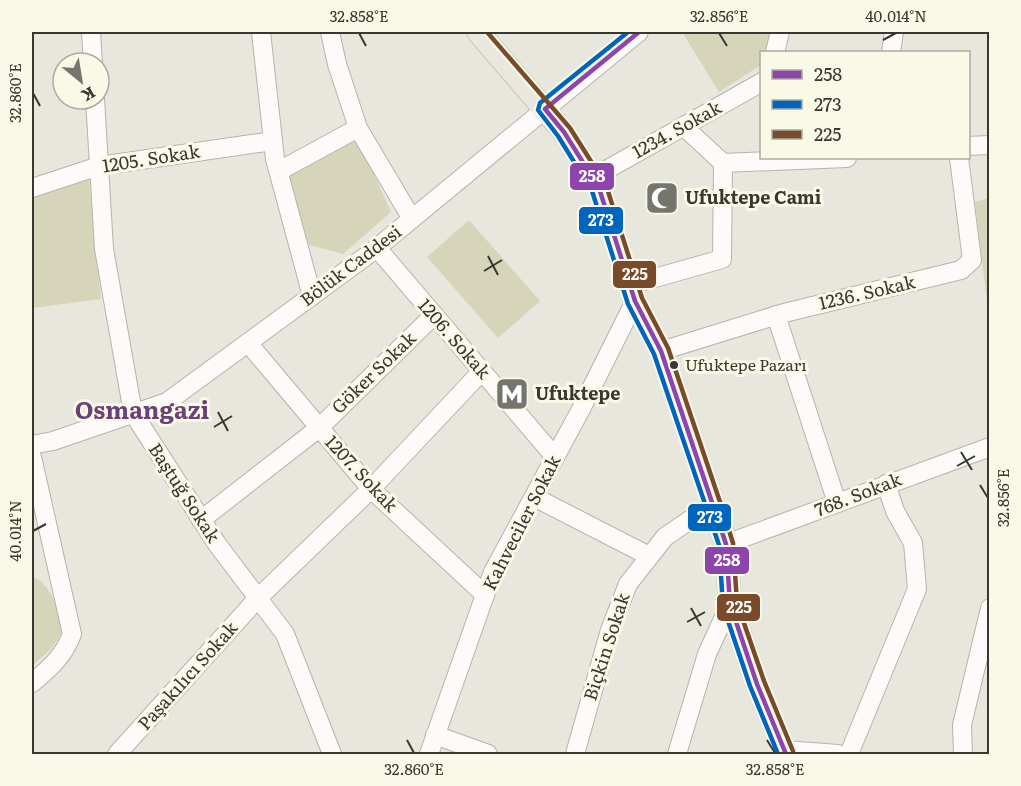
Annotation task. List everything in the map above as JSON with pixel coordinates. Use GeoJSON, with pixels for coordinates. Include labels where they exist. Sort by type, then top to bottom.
{"type":"FeatureCollection","features":[{"type":"Feature","properties":{"kind":"main road"},"geometry":{"type":"LineString","coordinates":[[478,32],[564,132],[598,188],[632,293],[661,351],[713,504],[726,544],[730,604],[757,684],[785,752]]}},
{"type":"Feature","properties":{"kind":"street"},"geometry":{"type":"LineString","coordinates":[[91,32],[92,51]]}},
{"type":"Feature","properties":{"kind":"street"},"geometry":{"type":"LineString","coordinates":[[261,32],[273,141],[312,296]]}},
{"type":"Feature","properties":{"kind":"street"},"geometry":{"type":"LineString","coordinates":[[330,32],[337,64],[358,128],[412,219]]}},
{"type":"Feature","properties":{"kind":"street","name":"Bölük Caddesi"},"geometry":{"type":"LineString","coordinates":[[32,445],[53,441],[167,402],[377,248],[639,32]]}},
{"type":"Feature","properties":{"kind":"street"},"geometry":{"type":"LineString","coordinates":[[775,51],[780,32]]}},
{"type":"Feature","properties":{"kind":"street"},"geometry":{"type":"LineString","coordinates":[[891,51],[894,32]]}},
{"type":"Feature","properties":{"kind":"street","name":"1234. Sokak"},"geometry":{"type":"LineString","coordinates":[[592,178],[760,83]]}},
{"type":"Feature","properties":{"kind":"street","name":"Baştuğ Sokak"},"geometry":{"type":"LineString","coordinates":[[96,111],[104,249],[134,413],[201,520],[285,634],[332,754]]}},
{"type":"Feature","properties":{"kind":"street"},"geometry":{"type":"LineString","coordinates":[[683,126],[723,163],[822,159]]}},
{"type":"Feature","properties":{"kind":"street"},"geometry":{"type":"LineString","coordinates":[[279,171],[358,128]]}},
{"type":"Feature","properties":{"kind":"street","name":"1205. Sokak"},"geometry":{"type":"LineString","coordinates":[[32,188],[99,166],[273,141]]}},
{"type":"Feature","properties":{"kind":"street"},"geometry":{"type":"LineString","coordinates":[[970,146],[990,145]]}},
{"type":"Feature","properties":{"kind":"street","name":"1236. Sokak"},"geometry":{"type":"LineString","coordinates":[[661,351],[776,315],[961,270],[972,260],[959,159]]}},
{"type":"Feature","properties":{"kind":"street"},"geometry":{"type":"LineString","coordinates":[[632,293],[722,259],[723,163]]}},
{"type":"Feature","properties":{"kind":"street","name":"1206. Sokak"},"geometry":{"type":"LineString","coordinates":[[377,248],[555,457]]}},
{"type":"Feature","properties":{"kind":"street","name":"Kahveciler Sokak"},"geometry":{"type":"LineString","coordinates":[[429,754],[493,572],[555,457],[632,293]]}},
{"type":"Feature","properties":{"kind":"street","name":"Göker Sokak"},"geometry":{"type":"LineString","coordinates":[[201,520],[319,428],[434,315]]}},
{"type":"Feature","properties":{"kind":"street"},"geometry":{"type":"LineString","coordinates":[[776,315],[837,503]]}},
{"type":"Feature","properties":{"kind":"street","name":"1207. Sokak"},"geometry":{"type":"LineString","coordinates":[[248,343],[371,489],[485,595]]}},
{"type":"Feature","properties":{"kind":"street","name":"Paşakılıcı Sokak"},"geometry":{"type":"LineString","coordinates":[[117,754],[258,598],[371,489],[482,371]]}},
{"type":"Feature","properties":{"kind":"street","name":"768. Sokak"},"geometry":{"type":"LineString","coordinates":[[726,544],[990,447]]}},
{"type":"Feature","properties":{"kind":"street"},"geometry":{"type":"LineString","coordinates":[[32,457],[72,634],[68,646],[53,666],[32,683]]}},
{"type":"Feature","properties":{"kind":"street"},"geometry":{"type":"LineString","coordinates":[[849,754],[918,589],[913,543],[895,511],[886,484]]}},
{"type":"Feature","properties":{"kind":"street"},"geometry":{"type":"LineString","coordinates":[[534,497],[649,556]]}},
{"type":"Feature","properties":{"kind":"street","name":"Biçkin Sokak"},"geometry":{"type":"LineString","coordinates":[[575,754],[583,719],[617,611],[628,584],[665,537],[713,504]]}},
{"type":"Feature","properties":{"kind":"street"},"geometry":{"type":"LineString","coordinates":[[677,754],[707,654],[730,604]]}},
{"type":"Feature","properties":{"kind":"street"},"geometry":{"type":"LineString","coordinates":[[963,754],[962,725],[990,608]]}},
{"type":"Feature","properties":{"kind":"street"},"geometry":{"type":"LineString","coordinates":[[435,735],[488,754]]}},
{"type":"Feature","properties":{"kind":"street"},"geometry":{"type":"LineString","coordinates":[[785,752],[838,754]]}},
{"type":"Feature","properties":{"kind":"green space"},"geometry":{"type":"Polygon","coordinates":[[[682,32],[770,32],[766,51],[760,51],[760,66],[719,92],[682,32]]]}},
{"type":"Feature","properties":{"kind":"green space"},"geometry":{"type":"Polygon","coordinates":[[[358,139],[391,212],[343,254],[309,245],[285,174],[358,139]]]}},
{"type":"Feature","properties":{"kind":"green space"},"geometry":{"type":"Polygon","coordinates":[[[89,179],[101,299],[32,308],[32,196],[89,179]]]}},
{"type":"Feature","properties":{"kind":"green space"},"geometry":{"type":"Polygon","coordinates":[[[990,198],[989,319],[975,202],[990,198]]]}},
{"type":"Feature","properties":{"kind":"green space"},"geometry":{"type":"Polygon","coordinates":[[[469,220],[540,301],[498,338],[427,257],[469,220]]]}},
{"type":"Feature","properties":{"kind":"green space"},"geometry":{"type":"Polygon","coordinates":[[[32,577],[38,579],[50,592],[59,610],[62,627],[61,634],[55,643],[32,666],[32,577]]]}},
{"type":"Feature","properties":{"kind":"transit line","name":"225"},"geometry":{"type":"LineString","coordinates":[[487,32],[570,128],[606,185],[642,298],[668,348],[720,502],[733,543],[737,603],[764,681],[793,751]]}},
{"type":"Feature","properties":{"kind":"transit line","name":"273"},"geometry":{"type":"LineString","coordinates":[[628,32],[540,103],[538,110],[558,136],[592,191],[628,304],[654,354],[719,545],[723,606],[750,686],[778,754]]}},
{"type":"Feature","properties":{"kind":"transit line","name":"258"},"geometry":{"type":"LineString","coordinates":[[639,32],[545,109],[564,132],[599,188],[635,301],[661,351],[726,544],[730,604],[757,684],[786,754]]}},
{"type":"Feature","properties":{"kind":"place","name":"Ufuktepe Cami"},"geometry":{"type":"Point","coordinates":[662,198]}},
{"type":"Feature","properties":{"kind":"place","name":"Ufuktepe Pazarı"},"geometry":{"type":"Point","coordinates":[674,365]}},
{"type":"Feature","properties":{"kind":"place","name":"Ufuktepe"},"geometry":{"type":"Point","coordinates":[512,394]}},
{"type":"Feature","properties":{"kind":"district","name":"Osmangazi"},"geometry":{"type":"Point","coordinates":[142,411]}}]}
